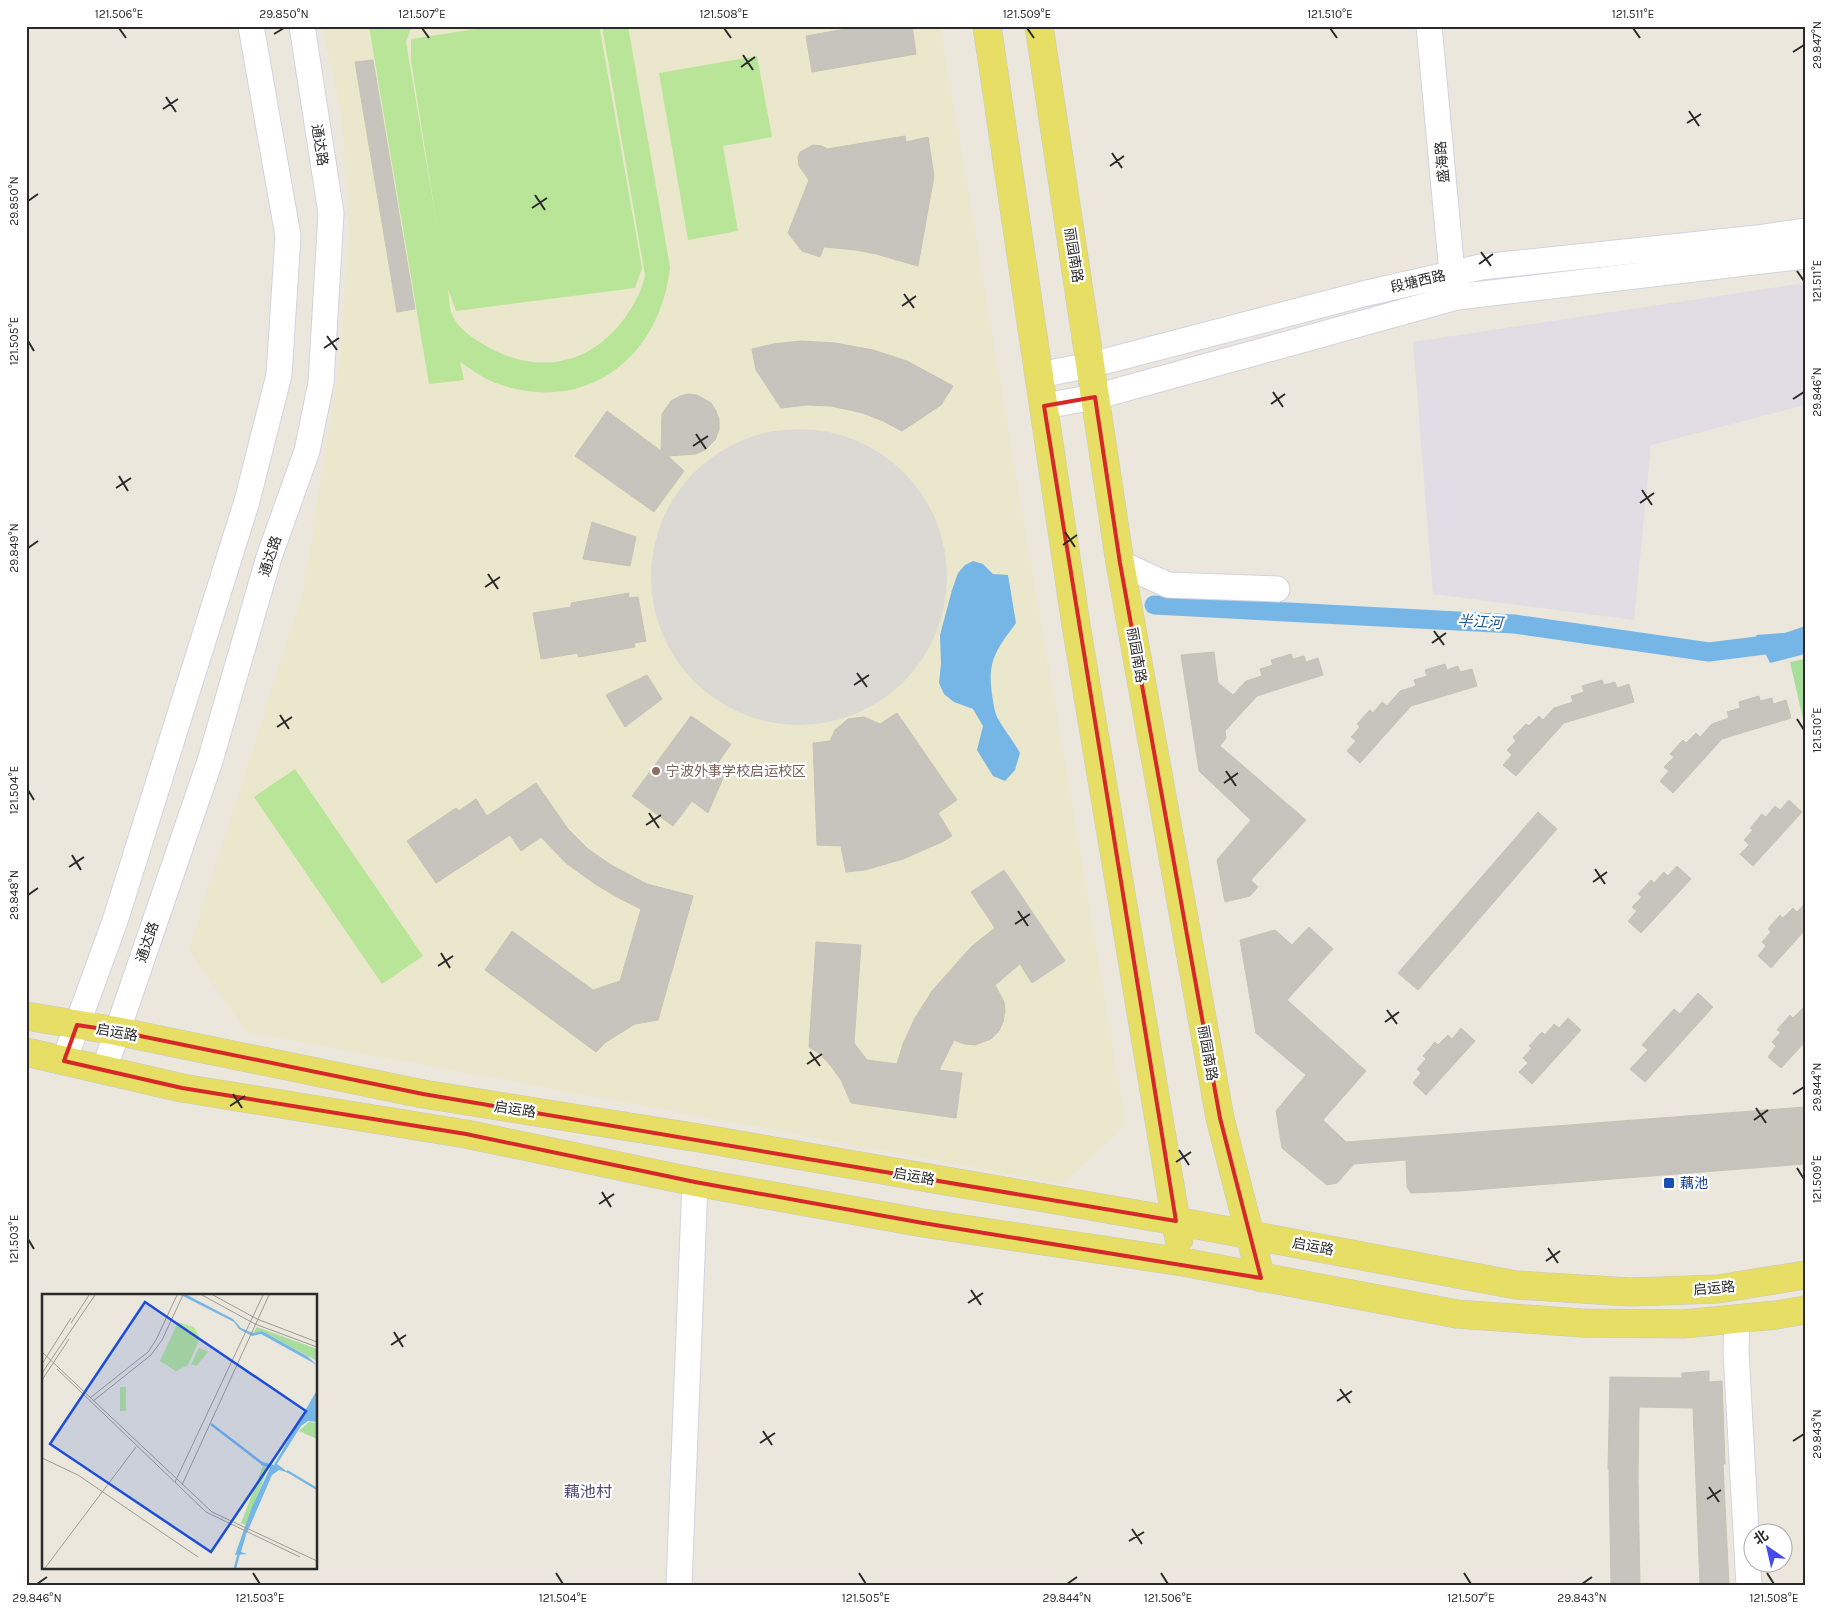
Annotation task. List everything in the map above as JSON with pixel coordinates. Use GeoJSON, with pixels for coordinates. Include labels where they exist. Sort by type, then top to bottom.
{"type":"FeatureCollection","features":[{"type":"Feature","properties":{"kind":"main road"},"geometry":{"type":"LineString","coordinates":[[987,26],[1076,625],[1183,1262]]}},
{"type":"Feature","properties":{"kind":"main road","name":"丽园南路"},"geometry":{"type":"LineString","coordinates":[[1039,26],[1120,563],[1220,1118],[1261,1278]]}},
{"type":"Feature","properties":{"kind":"main road","name":"启运路"},"geometry":{"type":"LineString","coordinates":[[26,1016],[116,1031],[423,1094],[705,1140],[1176,1221],[1516,1285],[1630,1292],[1718,1289],[1805,1275]]}},
{"type":"Feature","properties":{"kind":"main road"},"geometry":{"type":"LineString","coordinates":[[26,1052],[182,1088],[466,1134],[695,1182],[923,1223],[1183,1262],[1456,1314],[1582,1323],[1683,1324],[1805,1310]]}},
{"type":"Feature","properties":{"kind":"street"},"geometry":{"type":"LineString","coordinates":[[64,1061],[115,921],[244,511],[279,375],[288,236],[252,26]]}},
{"type":"Feature","properties":{"kind":"street","name":"通达路"},"geometry":{"type":"LineString","coordinates":[[104,1070],[210,761],[269,557],[307,451],[321,383],[331,213],[302,26]]}},
{"type":"Feature","properties":{"kind":"street","name":"盛海路"},"geometry":{"type":"LineString","coordinates":[[1429,26],[1454,285]]}},
{"type":"Feature","properties":{"kind":"street","name":"段塘西路"},"geometry":{"type":"LineString","coordinates":[[1044,406],[1096,397],[1454,285],[1481,267],[1805,232]]}},
{"type":"Feature","properties":{"kind":"street","name":"段塘西路"},"geometry":{"type":"LineString","coordinates":[[1039,375],[1091,365],[1363,294],[1805,256]]}},
{"type":"Feature","properties":{"kind":"street"},"geometry":{"type":"LineString","coordinates":[[1120,563],[1168,585],[1277,589]]}},
{"type":"Feature","properties":{"kind":"street"},"geometry":{"type":"LineString","coordinates":[[680,1585],[695,1182]]}},
{"type":"Feature","properties":{"kind":"street"},"geometry":{"type":"LineString","coordinates":[[1737,1319],[1736,1352],[1749,1585]]}},
{"type":"Feature","properties":{"kind":"highlighted area"},"geometry":{"type":"Polygon","coordinates":[[[1095,397],[1120,563],[1220,1118],[1261,1278],[923,1223],[695,1182],[466,1134],[182,1088],[64,1061],[77,1025],[116,1031],[423,1094],[1176,1221],[1044,406],[1095,397]]]}},
{"type":"Feature","properties":{"kind":"shaded area","name":"宁波外事学校启运校区"},"geometry":{"type":"Polygon","coordinates":[[[322,26],[940,26],[1126,1124],[1063,1184],[246,1032],[189,949],[303,592],[339,369],[350,229],[342,116],[322,26]]]}},
{"type":"Feature","properties":{"kind":"shaded area"},"geometry":{"type":"Polygon","coordinates":[[[1805,283],[1805,405],[1651,445],[1634,620],[1433,594],[1413,342],[1805,283]]]}},
{"type":"Feature","properties":{"kind":"shaded area"},"geometry":{"type":"Polygon","coordinates":[[[799,429],[828,432],[856,440],[881,454],[904,472],[922,495],[936,520],[944,548],[947,577],[944,606],[936,634],[922,659],[904,682],[881,700],[856,714],[828,722],[799,725],[770,722],[742,714],[717,700],[694,682],[676,659],[662,634],[654,606],[651,577],[654,548],[662,520],[676,495],[694,472],[717,454],[742,440],[770,432],[799,429]]]}},
{"type":"Feature","properties":{"kind":"green space"},"geometry":{"type":"Polygon","coordinates":[[[369,26],[412,26],[406,42],[438,231],[411,61],[411,39],[495,26],[598,26],[642,268],[635,288],[456,311],[448,289],[450,309],[453,317],[470,336],[505,355],[524,361],[543,363],[561,361],[578,356],[595,347],[610,335],[631,308],[644,281],[645,275],[602,26],[628,26],[670,267],[663,300],[651,329],[633,353],[612,372],[586,386],[557,392],[526,391],[493,382],[460,362],[464,380],[429,384],[369,26]]]}},
{"type":"Feature","properties":{"kind":"green space"},"geometry":{"type":"Polygon","coordinates":[[[757,56],[772,137],[723,146],[738,231],[688,240],[659,73],[757,56]]]}},
{"type":"Feature","properties":{"kind":"green space"},"geometry":{"type":"Polygon","coordinates":[[[1805,659],[1805,728],[1790,662],[1805,659]]]}},
{"type":"Feature","properties":{"kind":"green space"},"geometry":{"type":"Polygon","coordinates":[[[295,769],[423,956],[382,984],[254,797],[295,769]]]}},
{"type":"Feature","properties":{"kind":"water"},"geometry":{"type":"Polygon","coordinates":[[[973,561],[983,564],[993,574],[1008,575],[1016,623],[999,648],[992,663],[991,672],[992,694],[996,714],[1020,753],[1015,770],[1005,781],[993,776],[977,750],[983,726],[973,709],[954,702],[944,694],[939,683],[941,664],[940,635],[952,590],[958,573],[965,565],[973,561]]]}},
{"type":"Feature","properties":{"kind":"water"},"geometry":{"type":"Polygon","coordinates":[[[1805,626],[1805,654],[1770,663],[1756,635],[1785,633],[1805,626]]]}},
{"type":"Feature","properties":{"kind":"building"},"geometry":{"type":"Polygon","coordinates":[[[863,26],[912,26],[916,54],[812,72],[806,36],[863,26]]]}},
{"type":"Feature","properties":{"kind":"building"},"geometry":{"type":"Polygon","coordinates":[[[373,60],[415,309],[397,312],[355,62],[373,60]]]}},
{"type":"Feature","properties":{"kind":"building"},"geometry":{"type":"Polygon","coordinates":[[[905,136],[906,142],[928,137],[934,176],[918,266],[856,250],[824,247],[820,257],[802,251],[788,233],[809,180],[799,166],[798,157],[800,152],[813,145],[822,146],[827,149],[905,136]]]}},
{"type":"Feature","properties":{"kind":"building"},"geometry":{"type":"Polygon","coordinates":[[[801,341],[835,343],[873,350],[907,361],[953,386],[941,405],[902,431],[863,413],[831,406],[807,405],[781,408],[756,370],[752,349],[773,344],[801,341]]]}},
{"type":"Feature","properties":{"kind":"building"},"geometry":{"type":"Polygon","coordinates":[[[688,394],[697,395],[711,403],[719,419],[719,430],[715,440],[706,449],[696,454],[668,456],[684,471],[654,512],[575,456],[607,411],[661,451],[662,414],[671,401],[688,394]]]}},
{"type":"Feature","properties":{"kind":"building"},"geometry":{"type":"Polygon","coordinates":[[[592,522],[636,537],[630,566],[583,559],[592,522]]]}},
{"type":"Feature","properties":{"kind":"building"},"geometry":{"type":"Polygon","coordinates":[[[629,593],[628,598],[638,597],[646,641],[634,643],[635,647],[578,657],[578,653],[541,659],[533,613],[571,607],[571,603],[629,593]]]}},
{"type":"Feature","properties":{"kind":"building"},"geometry":{"type":"Polygon","coordinates":[[[1214,652],[1218,683],[1233,695],[1246,681],[1262,676],[1260,669],[1273,665],[1271,660],[1291,654],[1293,659],[1304,656],[1306,662],[1318,658],[1323,675],[1257,696],[1225,731],[1226,738],[1220,746],[1306,820],[1251,880],[1258,887],[1250,896],[1225,902],[1217,860],[1251,820],[1199,771],[1181,655],[1214,652]]]}},
{"type":"Feature","properties":{"kind":"building"},"geometry":{"type":"Polygon","coordinates":[[[1445,664],[1447,670],[1458,666],[1460,672],[1472,669],[1477,686],[1411,706],[1360,763],[1347,751],[1356,741],[1351,737],[1360,727],[1357,724],[1370,710],[1373,713],[1382,702],[1387,706],[1400,691],[1416,686],[1414,680],[1427,676],[1425,670],[1445,664]]]}},
{"type":"Feature","properties":{"kind":"building"},"geometry":{"type":"Polygon","coordinates":[[[647,675],[662,699],[625,727],[606,695],[647,675]]]}},
{"type":"Feature","properties":{"kind":"building"},"geometry":{"type":"Polygon","coordinates":[[[1602,680],[1604,685],[1615,682],[1617,688],[1629,684],[1634,702],[1564,723],[1516,776],[1503,765],[1512,755],[1507,750],[1516,741],[1513,737],[1526,724],[1529,726],[1539,716],[1543,720],[1554,708],[1573,702],[1571,696],[1584,692],[1582,686],[1602,680]]]}},
{"type":"Feature","properties":{"kind":"building"},"geometry":{"type":"Polygon","coordinates":[[[1759,696],[1760,701],[1772,698],[1773,704],[1786,700],[1791,718],[1722,739],[1673,793],[1660,781],[1669,771],[1664,767],[1674,757],[1670,754],[1683,740],[1686,743],[1696,733],[1700,737],[1712,724],[1729,718],[1727,712],[1740,708],[1739,702],[1759,696]]]}},
{"type":"Feature","properties":{"kind":"building"},"geometry":{"type":"Polygon","coordinates":[[[897,713],[957,800],[938,813],[952,836],[903,859],[865,870],[846,872],[841,846],[817,845],[813,743],[830,741],[835,730],[848,719],[864,717],[880,724],[897,713]]]}},
{"type":"Feature","properties":{"kind":"building"},"geometry":{"type":"Polygon","coordinates":[[[691,716],[731,744],[717,764],[726,771],[708,813],[692,801],[673,826],[632,796],[691,716]]]}},
{"type":"Feature","properties":{"kind":"building"},"geometry":{"type":"Polygon","coordinates":[[[536,783],[568,829],[588,849],[611,865],[647,884],[693,896],[658,1020],[635,1024],[606,1042],[596,1052],[485,970],[512,931],[593,990],[620,981],[641,909],[595,884],[566,863],[541,837],[521,851],[510,835],[436,883],[407,841],[456,808],[459,811],[476,799],[487,816],[536,783]]]}},
{"type":"Feature","properties":{"kind":"building"},"geometry":{"type":"Polygon","coordinates":[[[1789,800],[1802,812],[1753,866],[1740,854],[1749,845],[1744,840],[1753,830],[1750,828],[1762,814],[1766,817],[1775,806],[1780,810],[1789,800]]]}},
{"type":"Feature","properties":{"kind":"building"},"geometry":{"type":"Polygon","coordinates":[[[1538,812],[1557,829],[1418,990],[1398,973],[1538,812]]]}},
{"type":"Feature","properties":{"kind":"building"},"geometry":{"type":"Polygon","coordinates":[[[1677,866],[1691,879],[1641,933],[1628,921],[1637,911],[1632,907],[1642,897],[1638,894],[1651,880],[1654,883],[1664,872],[1668,876],[1677,866]]]}},
{"type":"Feature","properties":{"kind":"building"},"geometry":{"type":"Polygon","coordinates":[[[1004,870],[1065,961],[1032,983],[1020,964],[995,985],[1004,1002],[1005,1011],[999,1031],[991,1039],[975,1045],[964,1044],[954,1040],[939,1070],[962,1073],[956,1118],[851,1103],[841,1080],[831,1066],[820,1054],[809,1047],[816,942],[861,945],[854,1043],[867,1060],[897,1064],[903,1044],[915,1018],[932,991],[972,946],[995,928],[971,892],[1004,870]]]}},
{"type":"Feature","properties":{"kind":"building"},"geometry":{"type":"Polygon","coordinates":[[[1805,903],[1805,930],[1771,968],[1758,956],[1766,946],[1762,942],[1771,932],[1768,929],[1780,915],[1783,918],[1793,908],[1797,912],[1805,903]]]}},
{"type":"Feature","properties":{"kind":"building"},"geometry":{"type":"Polygon","coordinates":[[[1309,927],[1333,949],[1287,1000],[1366,1071],[1323,1120],[1346,1142],[1805,1107],[1805,1164],[1459,1191],[1411,1193],[1407,1187],[1406,1160],[1354,1164],[1337,1183],[1327,1185],[1282,1148],[1276,1111],[1306,1075],[1256,1033],[1240,940],[1275,930],[1292,945],[1309,927]]]}},
{"type":"Feature","properties":{"kind":"building"},"geometry":{"type":"Polygon","coordinates":[[[1698,993],[1713,1007],[1645,1082],[1630,1069],[1648,1050],[1642,1045],[1674,1009],[1680,1014],[1698,993]]]}},
{"type":"Feature","properties":{"kind":"building"},"geometry":{"type":"Polygon","coordinates":[[[1805,1006],[1805,1042],[1781,1068],[1768,1057],[1776,1046],[1772,1042],[1781,1032],[1777,1030],[1790,1015],[1793,1018],[1805,1006]]]}},
{"type":"Feature","properties":{"kind":"building"},"geometry":{"type":"Polygon","coordinates":[[[1568,1018],[1581,1030],[1532,1084],[1519,1072],[1528,1063],[1523,1058],[1532,1048],[1529,1046],[1542,1032],[1545,1035],[1554,1024],[1559,1028],[1568,1018]]]}},
{"type":"Feature","properties":{"kind":"building"},"geometry":{"type":"Polygon","coordinates":[[[1461,1028],[1475,1041],[1426,1095],[1413,1083],[1421,1073],[1417,1069],[1426,1059],[1423,1056],[1435,1042],[1438,1045],[1448,1035],[1452,1039],[1461,1028]]]}},
{"type":"Feature","properties":{"kind":"building"},"geometry":{"type":"Polygon","coordinates":[[[1709,1371],[1709,1382],[1722,1381],[1725,1464],[1723,1464],[1729,1585],[1700,1585],[1693,1408],[1639,1407],[1640,1585],[1611,1585],[1608,1469],[1610,1377],[1682,1378],[1682,1373],[1709,1371]]]}},
{"type":"Feature","properties":{"kind":"waterway","name":"半江河"},"geometry":{"type":"LineString","coordinates":[[1154,605],[1514,624],[1709,652],[1805,640]]}},
{"type":"Feature","properties":{"kind":"place","name":"宁波外事学校启运校区"},"geometry":{"type":"Point","coordinates":[656,771]}},
{"type":"Feature","properties":{"kind":"place","name":"藕池"},"geometry":{"type":"Point","coordinates":[1669,1183]}},
{"type":"Feature","properties":{"kind":"district","name":"藕池村"},"geometry":{"type":"Point","coordinates":[588,1491]}}]}
